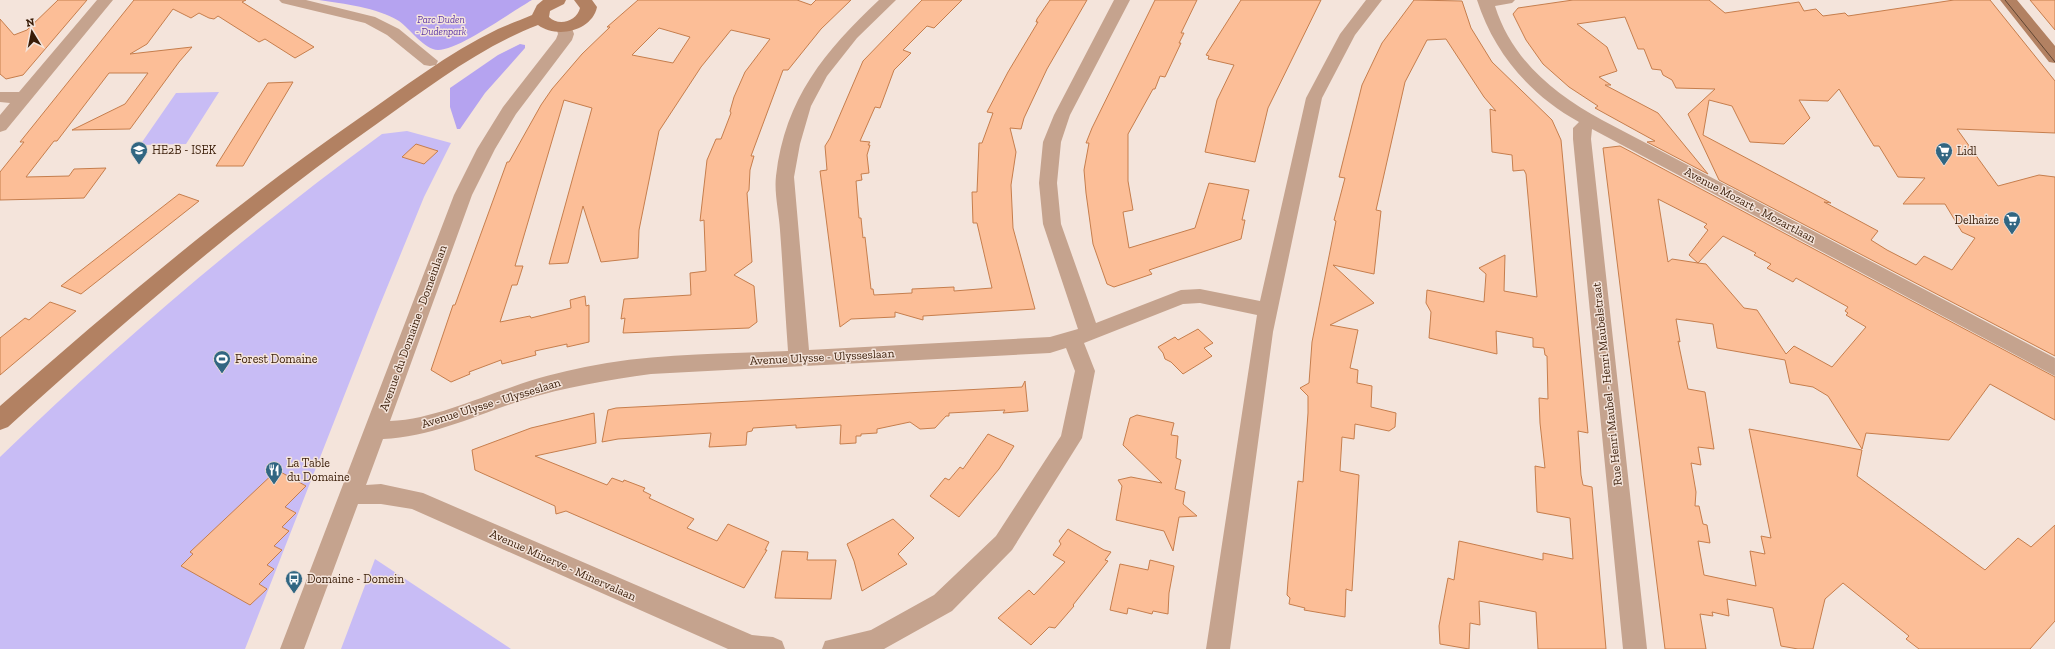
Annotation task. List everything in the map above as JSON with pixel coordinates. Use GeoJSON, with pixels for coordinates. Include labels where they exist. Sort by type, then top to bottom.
{"type":"FeatureCollection","features":[{"type":"Feature","properties":{"kind":"street"},"geometry":{"type":"LineString","coordinates":[[0,126],[105,0]]}},
{"type":"Feature","properties":{"kind":"street"},"geometry":{"type":"LineString","coordinates":[[287,0],[370,20],[393,32],[430,61]]}},
{"type":"Feature","properties":{"kind":"street"},"geometry":{"type":"LineString","coordinates":[[540,18],[540,13],[544,7],[558,0]]}},
{"type":"Feature","properties":{"kind":"street"},"geometry":{"type":"LineString","coordinates":[[540,18],[546,24],[564,26],[578,22],[587,14],[589,7],[582,0]]}},
{"type":"Feature","properties":{"kind":"street"},"geometry":{"type":"LineString","coordinates":[[799,358],[785,177],[791,144],[803,106],[820,74],[851,35],[888,0]]}},
{"type":"Feature","properties":{"kind":"street"},"geometry":{"type":"LineString","coordinates":[[834,649],[874,641],[943,603],[1004,543],[1071,438],[1085,371],[1082,337],[1052,224],[1048,182],[1050,156],[1052,142],[1062,115],[1122,0]]}},
{"type":"Feature","properties":{"kind":"street"},"geometry":{"type":"LineString","coordinates":[[1218,649],[1245,451],[1268,310],[1277,276],[1314,98],[1344,40],[1374,0]]}},
{"type":"Feature","properties":{"kind":"street"},"geometry":{"type":"LineString","coordinates":[[1486,2],[1507,0]]}},
{"type":"Feature","properties":{"kind":"street"},"geometry":{"type":"LineString","coordinates":[[2008,0],[2055,58]]}},
{"type":"Feature","properties":{"kind":"street","name":"Avenue Mozart - Mozartlaan"},"geometry":{"type":"LineString","coordinates":[[1486,2],[1499,36],[1514,58],[1543,90],[1589,122],[1620,136],[2055,368]]}},
{"type":"Feature","properties":{"kind":"street"},"geometry":{"type":"LineString","coordinates":[[0,420],[156,283],[290,176],[341,139],[504,32],[540,18]]}},
{"type":"Feature","properties":{"kind":"street","name":"Avenue du Domaine - Domeinlaan"},"geometry":{"type":"LineString","coordinates":[[292,649],[463,195],[486,149],[509,111],[564,40],[566,34],[564,26]]}},
{"type":"Feature","properties":{"kind":"street"},"geometry":{"type":"LineString","coordinates":[[0,97],[24,98]]}},
{"type":"Feature","properties":{"kind":"street","name":"Rue Henri Maubel - Henri Maubelstraat"},"geometry":{"type":"LineString","coordinates":[[1589,122],[1582,128],[1582,139],[1635,649]]}},
{"type":"Feature","properties":{"kind":"street","name":"Avenue Ulysse - Ulysseslaan"},"geometry":{"type":"LineString","coordinates":[[375,430],[404,428],[440,421],[521,392],[586,375],[651,366],[1050,345],[1082,337],[1181,297],[1200,296],[1268,310]]}},
{"type":"Feature","properties":{"kind":"street","name":"Avenue Minerve - Minervalaan"},"geometry":{"type":"LineString","coordinates":[[350,495],[381,494],[415,500],[751,647],[773,649]]}},
{"type":"Feature","properties":{"kind":"shaded area"},"geometry":{"type":"Polygon","coordinates":[[[219,92],[186,144],[140,145],[176,93],[219,92]]]}},
{"type":"Feature","properties":{"kind":"shaded area","name":"Forest Domaine"},"geometry":{"type":"Polygon","coordinates":[[[407,131],[451,143],[424,197],[377,312],[245,649],[0,649],[0,457],[91,371],[234,249],[332,171],[382,134],[407,131]]]}},
{"type":"Feature","properties":{"kind":"shaded area"},"geometry":{"type":"Polygon","coordinates":[[[375,559],[511,649],[341,649],[375,559]]]}},
{"type":"Feature","properties":{"kind":"green space","name":"Parc Duden - Dudenpark"},"geometry":{"type":"Polygon","coordinates":[[[319,0],[532,0],[485,30],[459,44],[438,50],[433,49],[423,43],[403,24],[390,16],[370,9],[319,0]]]}},
{"type":"Feature","properties":{"kind":"green space"},"geometry":{"type":"Polygon","coordinates":[[[520,44],[525,45],[525,48],[485,93],[460,129],[457,129],[450,107],[450,88],[498,55],[520,44]]]}},
{"type":"Feature","properties":{"kind":"building"},"geometry":{"type":"Polygon","coordinates":[[[58,0],[87,0],[23,75],[6,79],[0,74],[0,19],[14,35],[27,30],[58,0]]]}},
{"type":"Feature","properties":{"kind":"building"},"geometry":{"type":"Polygon","coordinates":[[[134,0],[246,0],[242,2],[314,47],[295,58],[265,39],[259,42],[218,16],[214,19],[199,13],[191,18],[173,9],[147,44],[130,54],[192,47],[179,62],[130,129],[72,130],[125,104],[148,73],[109,73],[57,141],[54,141],[26,177],[69,176],[74,169],[106,168],[84,198],[0,200],[0,172],[24,142],[20,142],[134,0]]]}},
{"type":"Feature","properties":{"kind":"building"},"geometry":{"type":"Polygon","coordinates":[[[638,0],[797,0],[811,5],[816,0],[851,0],[821,29],[788,70],[783,70],[751,156],[754,156],[750,170],[749,190],[747,193],[752,262],[734,275],[754,286],[757,322],[749,328],[623,333],[625,318],[621,319],[624,299],[691,295],[690,273],[706,271],[704,220],[700,221],[707,160],[716,139],[721,139],[731,113],[730,111],[734,97],[745,72],[770,39],[731,30],[701,67],[659,131],[639,230],[638,258],[601,262],[583,206],[568,263],[549,264],[592,108],[564,100],[515,266],[523,266],[517,285],[512,285],[500,322],[530,316],[531,318],[571,308],[570,300],[585,296],[586,306],[589,305],[589,342],[567,347],[567,344],[535,351],[536,355],[502,364],[501,360],[469,372],[470,374],[451,382],[431,370],[453,305],[455,305],[507,162],[509,162],[541,105],[552,89],[582,54],[610,27],[607,27],[638,0]],[[659,28],[632,55],[673,63],[690,37],[659,28]]]}},
{"type":"Feature","properties":{"kind":"building"},"geometry":{"type":"Polygon","coordinates":[[[922,0],[962,0],[934,28],[927,26],[903,50],[911,53],[894,70],[880,108],[875,107],[860,141],[870,142],[868,145],[870,145],[867,155],[869,173],[861,174],[862,180],[856,181],[859,218],[861,218],[863,238],[865,237],[871,289],[873,289],[874,295],[912,293],[912,289],[954,287],[954,291],[992,288],[977,223],[973,223],[972,192],[977,192],[979,143],[982,143],[993,113],[987,112],[1008,72],[1038,22],[1036,22],[1037,19],[1050,0],[1087,0],[1047,69],[1024,118],[1021,129],[1010,128],[1016,152],[1011,185],[1013,228],[1035,309],[923,316],[923,320],[895,312],[895,317],[851,319],[840,327],[820,171],[827,170],[825,146],[830,138],[863,61],[922,0]]]}},
{"type":"Feature","properties":{"kind":"building"},"geometry":{"type":"Polygon","coordinates":[[[1155,0],[1197,0],[1181,33],[1184,33],[1179,43],[1181,43],[1165,77],[1160,76],[1155,89],[1153,89],[1128,134],[1128,181],[1133,210],[1123,212],[1129,248],[1195,228],[1209,183],[1249,190],[1242,220],[1245,220],[1241,239],[1149,270],[1152,274],[1114,287],[1107,284],[1093,244],[1084,170],[1089,143],[1086,143],[1155,0]]]}},
{"type":"Feature","properties":{"kind":"building"},"geometry":{"type":"Polygon","coordinates":[[[1241,0],[1321,0],[1268,108],[1255,162],[1205,152],[1217,100],[1234,65],[1208,59],[1209,56],[1206,55],[1241,0]]]}},
{"type":"Feature","properties":{"kind":"building"},"geometry":{"type":"Polygon","coordinates":[[[1414,0],[1462,1],[1471,28],[1492,62],[1552,120],[1561,140],[1588,433],[1578,431],[1581,475],[1583,485],[1592,487],[1606,649],[1538,649],[1536,612],[1479,601],[1480,625],[1470,623],[1469,649],[1440,644],[1439,626],[1448,578],[1454,580],[1459,541],[1543,560],[1543,553],[1573,559],[1570,518],[1537,512],[1535,466],[1545,468],[1539,398],[1548,399],[1547,356],[1545,355],[1544,348],[1533,347],[1533,338],[1496,331],[1497,354],[1429,338],[1431,312],[1426,303],[1427,290],[1484,302],[1486,274],[1479,268],[1505,255],[1504,291],[1537,297],[1526,174],[1524,170],[1513,171],[1512,155],[1492,152],[1490,109],[1496,111],[1484,97],[1446,39],[1427,40],[1405,82],[1376,210],[1381,211],[1374,274],[1333,265],[1374,303],[1330,325],[1358,330],[1350,368],[1358,370],[1357,383],[1372,386],[1371,407],[1396,413],[1395,427],[1389,431],[1355,424],[1354,439],[1342,437],[1340,471],[1359,475],[1352,591],[1346,589],[1345,617],[1304,610],[1305,608],[1289,604],[1290,598],[1287,595],[1288,581],[1298,481],[1303,482],[1308,413],[1308,396],[1300,388],[1309,383],[1312,342],[1336,221],[1334,220],[1345,178],[1339,177],[1362,85],[1382,43],[1414,0]]]}},
{"type":"Feature","properties":{"kind":"building"},"geometry":{"type":"Polygon","coordinates":[[[1573,0],[1709,0],[1725,13],[1799,2],[1804,11],[1816,9],[1823,16],[1845,13],[1848,16],[1954,0],[1990,0],[2055,81],[2055,133],[1957,129],[1998,186],[2039,175],[2055,177],[2055,356],[1719,180],[1688,114],[1715,89],[1676,88],[1672,80],[1663,75],[1661,70],[1652,69],[1644,49],[1638,49],[1625,17],[1577,24],[1607,47],[1617,71],[1599,77],[1611,85],[1605,85],[1658,113],[1708,174],[1647,142],[1655,141],[1595,108],[1598,106],[1569,87],[1543,64],[1526,40],[1513,14],[1518,8],[1573,0]],[[1839,89],[1828,101],[1799,100],[1810,118],[1784,144],[1750,142],[1732,106],[1709,100],[1703,135],[1831,203],[1824,202],[1878,231],[1871,240],[1887,250],[1916,265],[1924,256],[1952,270],[1975,238],[1962,232],[1945,204],[1903,204],[1925,178],[1898,177],[1879,146],[1874,146],[1839,89]]]}},
{"type":"Feature","properties":{"kind":"building"},"geometry":{"type":"Polygon","coordinates":[[[2030,0],[2055,0],[2055,30],[2030,0]]]}},
{"type":"Feature","properties":{"kind":"building"},"geometry":{"type":"Polygon","coordinates":[[[293,82],[243,166],[216,166],[268,83],[293,82]]]}},
{"type":"Feature","properties":{"kind":"building"},"geometry":{"type":"Polygon","coordinates":[[[416,144],[438,151],[424,164],[402,157],[416,144]]]}},
{"type":"Feature","properties":{"kind":"building"},"geometry":{"type":"Polygon","coordinates":[[[1620,146],[2055,377],[2055,420],[1990,384],[1949,440],[1866,433],[1862,449],[1828,396],[1813,387],[1790,383],[1785,360],[1717,348],[1713,324],[1676,319],[1680,342],[1678,341],[1688,389],[1705,392],[1714,449],[1698,447],[1701,465],[1691,463],[1696,492],[1695,506],[1699,506],[1703,524],[1707,525],[1710,543],[1698,541],[1704,575],[1756,586],[1750,551],[1765,554],[1761,536],[1771,538],[1749,429],[1862,450],[1857,476],[1985,570],[2018,538],[2031,547],[2055,525],[2055,621],[2030,649],[1919,649],[1906,639],[1909,636],[1843,583],[1825,599],[1813,649],[1798,649],[1781,646],[1773,608],[1727,599],[1729,616],[1712,612],[1713,616],[1700,614],[1706,649],[1665,649],[1603,148],[1620,146]],[[1658,199],[1668,262],[1672,259],[1698,263],[1689,255],[1708,230],[1704,227],[1707,224],[1658,199]],[[1723,236],[1698,263],[1706,264],[1744,308],[1757,310],[1786,354],[1794,346],[1832,367],[1866,327],[1846,315],[1848,313],[1845,311],[1848,307],[1796,278],[1793,282],[1767,268],[1771,264],[1754,255],[1756,253],[1723,236]]]}},
{"type":"Feature","properties":{"kind":"building"},"geometry":{"type":"Polygon","coordinates":[[[179,194],[199,201],[81,294],[61,286],[179,194]]]}},
{"type":"Feature","properties":{"kind":"building"},"geometry":{"type":"Polygon","coordinates":[[[50,302],[76,311],[0,375],[0,338],[25,318],[29,320],[50,302]]]}},
{"type":"Feature","properties":{"kind":"building"},"geometry":{"type":"Polygon","coordinates":[[[1198,329],[1213,343],[1204,348],[1212,356],[1183,374],[1171,362],[1165,359],[1163,353],[1158,347],[1175,337],[1178,340],[1198,329]]]}},
{"type":"Feature","properties":{"kind":"building"},"geometry":{"type":"Polygon","coordinates":[[[1025,381],[1028,411],[1003,413],[1005,410],[949,413],[949,416],[946,416],[935,428],[920,429],[910,422],[877,429],[877,433],[861,434],[861,436],[856,436],[856,443],[840,444],[841,425],[796,428],[796,425],[753,428],[752,431],[747,432],[746,445],[709,447],[711,433],[618,439],[602,442],[608,410],[616,408],[1022,387],[1025,381]]]}},
{"type":"Feature","properties":{"kind":"building"},"geometry":{"type":"Polygon","coordinates":[[[594,413],[596,443],[535,456],[607,485],[612,478],[623,482],[624,480],[645,488],[643,491],[651,495],[649,498],[694,519],[687,528],[717,541],[728,524],[769,542],[765,550],[767,550],[744,588],[566,511],[556,514],[555,506],[475,470],[472,450],[531,428],[594,413]]]}},
{"type":"Feature","properties":{"kind":"building"},"geometry":{"type":"Polygon","coordinates":[[[1137,415],[1174,423],[1171,435],[1178,436],[1176,458],[1181,460],[1175,489],[1185,492],[1183,504],[1197,516],[1179,517],[1173,551],[1164,531],[1116,520],[1122,486],[1118,480],[1131,477],[1162,483],[1123,445],[1130,418],[1137,415]]]}},
{"type":"Feature","properties":{"kind":"building"},"geometry":{"type":"Polygon","coordinates":[[[988,434],[1014,446],[999,469],[959,517],[930,496],[945,478],[949,480],[960,467],[963,469],[988,434]]]}},
{"type":"Feature","properties":{"kind":"building"},"geometry":{"type":"Polygon","coordinates":[[[277,470],[306,486],[285,507],[296,513],[282,527],[289,531],[274,546],[282,550],[267,565],[274,569],[259,584],[267,589],[250,605],[181,566],[193,554],[190,552],[277,470]]]}},
{"type":"Feature","properties":{"kind":"building"},"geometry":{"type":"Polygon","coordinates":[[[893,519],[914,538],[898,554],[907,564],[862,591],[854,561],[847,544],[893,519]]]}},
{"type":"Feature","properties":{"kind":"building"},"geometry":{"type":"Polygon","coordinates":[[[1068,529],[1104,550],[1111,552],[1105,560],[1108,561],[1073,605],[1074,606],[1055,628],[1049,627],[1031,645],[998,618],[1029,590],[1034,595],[1065,562],[1053,555],[1061,544],[1059,541],[1068,529]]]}},
{"type":"Feature","properties":{"kind":"building"},"geometry":{"type":"Polygon","coordinates":[[[782,551],[808,552],[807,560],[836,560],[831,599],[775,598],[782,551]]]}},
{"type":"Feature","properties":{"kind":"building"},"geometry":{"type":"Polygon","coordinates":[[[1150,560],[1174,566],[1169,593],[1168,614],[1153,611],[1152,614],[1128,608],[1127,614],[1110,610],[1120,564],[1148,570],[1150,560]]]}},
{"type":"Feature","properties":{"kind":"tram line"},"geometry":{"type":"LineString","coordinates":[[2005,0],[2055,62]]}},
{"type":"Feature","properties":{"kind":"place","name":"HE2B - ISEK"},"geometry":{"type":"Point","coordinates":[139,165]}},
{"type":"Feature","properties":{"kind":"place","name":"Lidl"},"geometry":{"type":"Point","coordinates":[1944,166]}},
{"type":"Feature","properties":{"kind":"place","name":"Delhaize"},"geometry":{"type":"Point","coordinates":[2012,235]}},
{"type":"Feature","properties":{"kind":"place","name":"Forest Domaine"},"geometry":{"type":"Point","coordinates":[222,374]}},
{"type":"Feature","properties":{"kind":"place","name":"La Table du Domaine"},"geometry":{"type":"Point","coordinates":[274,485]}},
{"type":"Feature","properties":{"kind":"place","name":"Domaine - Domein"},"geometry":{"type":"Point","coordinates":[294,594]}}]}
